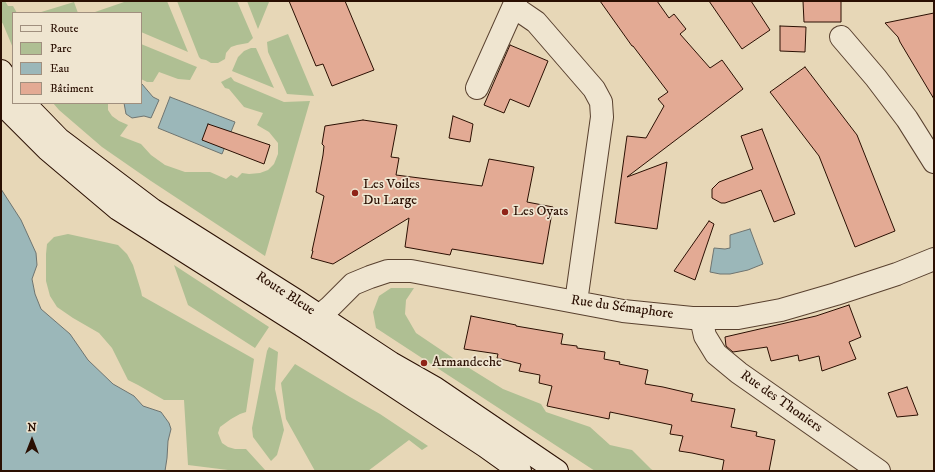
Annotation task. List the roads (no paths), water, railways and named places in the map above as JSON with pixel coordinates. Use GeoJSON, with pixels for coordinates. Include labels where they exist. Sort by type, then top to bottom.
{"type":"FeatureCollection","features":[{"type":"Feature","properties":{"kind":"street"},"geometry":{"type":"LineString","coordinates":[[477,88],[515,4],[536,22],[594,89],[601,102],[602,117],[576,302]]}},
{"type":"Feature","properties":{"kind":"street"},"geometry":{"type":"LineString","coordinates":[[841,37],[876,78],[906,118],[934,162]]}},
{"type":"Feature","properties":{"kind":"street"},"geometry":{"type":"LineString","coordinates":[[1,71],[12,87]]}},
{"type":"Feature","properties":{"kind":"street","name":"Route Bleue"},"geometry":{"type":"LineString","coordinates":[[1,100],[10,112],[47,149],[118,209],[314,323],[392,363],[435,388],[557,471]]}},
{"type":"Feature","properties":{"kind":"street","name":"Route Bleue"},"geometry":{"type":"LineString","coordinates":[[25,104],[59,139],[153,210],[314,323],[520,471]]}},
{"type":"Feature","properties":{"kind":"street","name":"Rue du Sémaphore"},"geometry":{"type":"LineString","coordinates":[[314,323],[353,284],[370,276],[388,271],[411,271],[623,311],[692,318],[738,318],[781,310],[843,292],[897,274],[934,259]]}},
{"type":"Feature","properties":{"kind":"street","name":"Rue des Thoniers"},"geometry":{"type":"LineString","coordinates":[[701,318],[705,336],[716,354],[739,373],[879,471]]}},
{"type":"Feature","properties":{"kind":"water"},"geometry":{"type":"Polygon","coordinates":[[[142,84],[153,97],[159,100],[151,118],[144,116],[132,118],[126,114],[124,104],[142,104],[142,84]]]}},
{"type":"Feature","properties":{"kind":"water"},"geometry":{"type":"Polygon","coordinates":[[[170,97],[235,122],[222,154],[158,128],[170,97]]]}},
{"type":"Feature","properties":{"kind":"water"},"geometry":{"type":"Polygon","coordinates":[[[1,189],[21,220],[36,253],[37,265],[32,279],[35,294],[41,309],[70,334],[88,360],[113,384],[134,396],[143,406],[161,412],[169,423],[171,429],[168,441],[165,471],[1,471],[1,189]]]}},
{"type":"Feature","properties":{"kind":"water"},"geometry":{"type":"Polygon","coordinates":[[[750,229],[763,264],[748,270],[730,274],[710,272],[714,248],[730,248],[730,235],[750,229]]]}},
{"type":"Feature","properties":{"kind":"place","name":"Les Voiles Du Large"},"geometry":{"type":"Point","coordinates":[355,193]}},
{"type":"Feature","properties":{"kind":"place","name":"Les Oyats"},"geometry":{"type":"Point","coordinates":[505,212]}},
{"type":"Feature","properties":{"kind":"place","name":"Armandeche"},"geometry":{"type":"Point","coordinates":[424,363]}}]}
